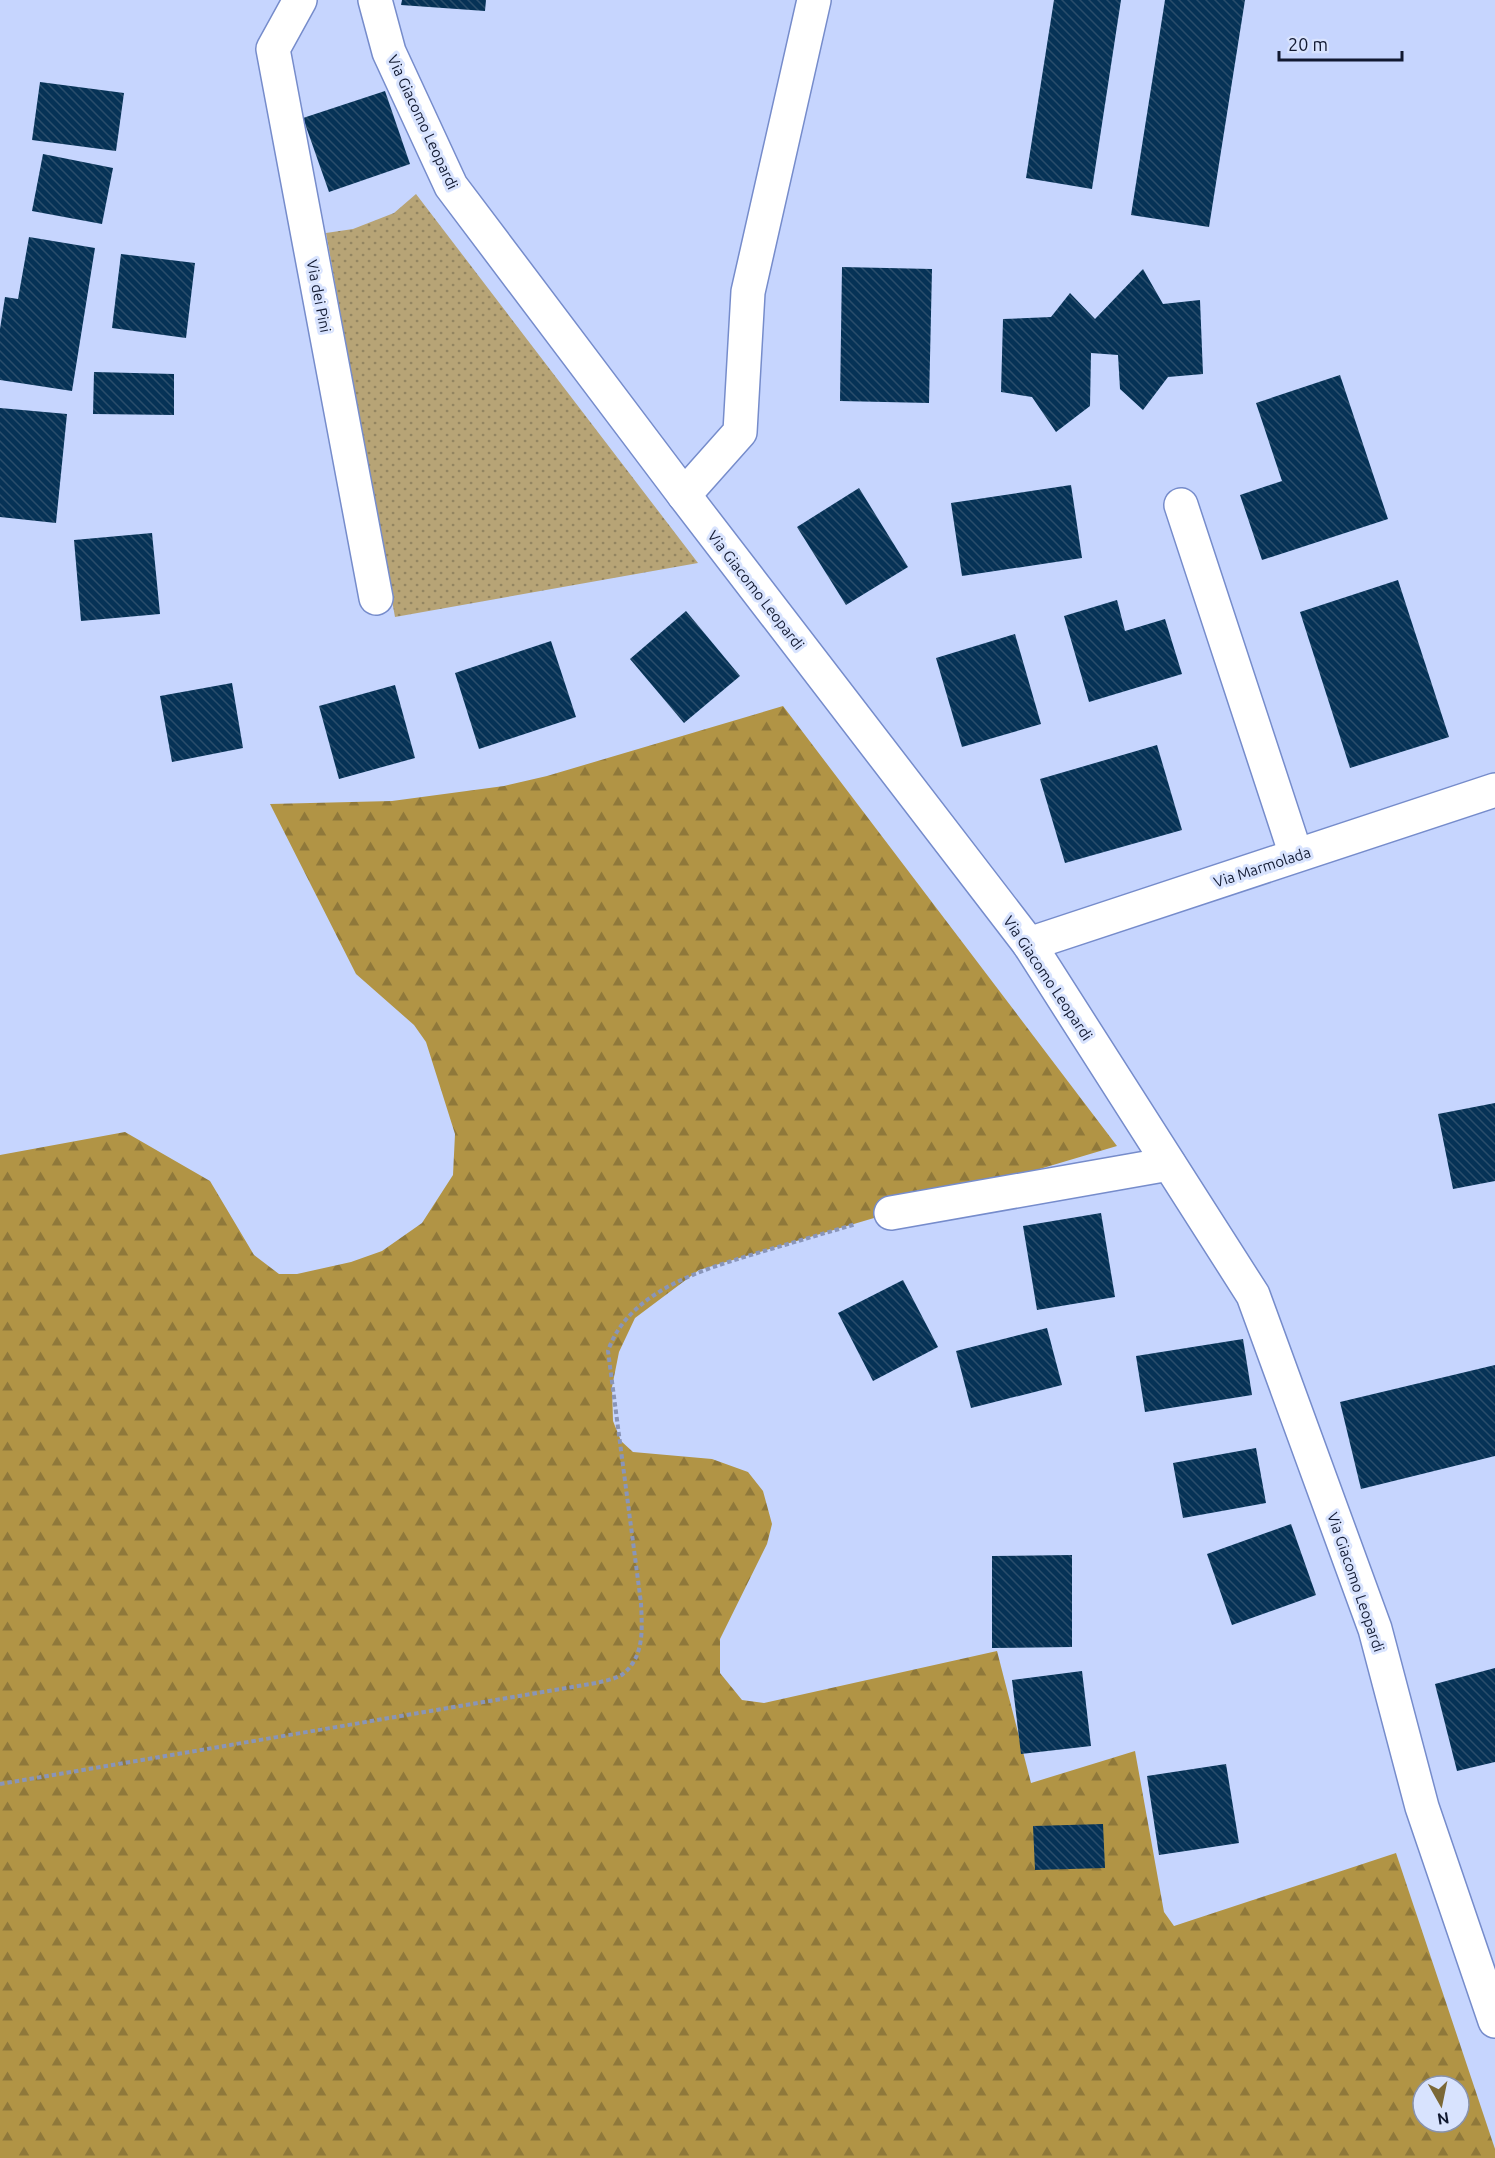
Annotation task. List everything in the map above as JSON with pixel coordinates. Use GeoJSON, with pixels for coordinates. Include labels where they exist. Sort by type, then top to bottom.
{"type":"FeatureCollection","features":[{"type":"Feature","properties":{"kind":"street","name":"Via dei Pini"},"geometry":{"type":"LineString","coordinates":[[300,0],[273,49],[376,597]]}},
{"type":"Feature","properties":{"kind":"street","name":"Via Giacomo Leopardi"},"geometry":{"type":"LineString","coordinates":[[375,0],[389,52],[451,186],[684,495],[1029,944],[1253,1295],[1375,1629],[1422,1808],[1495,2021]]}},
{"type":"Feature","properties":{"kind":"street"},"geometry":{"type":"LineString","coordinates":[[684,495],[740,432],[748,292],[814,0]]}},
{"type":"Feature","properties":{"kind":"street"},"geometry":{"type":"LineString","coordinates":[[1181,505],[1296,855]]}},
{"type":"Feature","properties":{"kind":"street","name":"Via Marmolada"},"geometry":{"type":"LineString","coordinates":[[1029,944],[1495,790]]}},
{"type":"Feature","properties":{"kind":"street"},"geometry":{"type":"LineString","coordinates":[[891,1213],[1169,1164]]}},
{"type":"Feature","properties":{"kind":"path"},"geometry":{"type":"LineString","coordinates":[[0,1784],[596,1683],[621,1675],[637,1657],[642,1633],[641,1603],[608,1351],[613,1336],[644,1303],[674,1283],[706,1268],[891,1213]]}},
{"type":"Feature","properties":{"kind":"shaded area"},"geometry":{"type":"Polygon","coordinates":[[[416,194],[698,563],[395,617],[326,233],[353,229],[394,213],[416,194]]]}},
{"type":"Feature","properties":{"kind":"green space"},"geometry":{"type":"Polygon","coordinates":[[[783,706],[1117,1146],[699,1270],[635,1318],[619,1352],[612,1387],[613,1421],[621,1441],[633,1452],[712,1459],[748,1472],[763,1491],[772,1524],[767,1544],[720,1639],[720,1673],[742,1700],[764,1703],[997,1651],[1031,1783],[1135,1751],[1164,1912],[1174,1926],[1396,1853],[1470,2074],[1411,2074],[1411,2134],[1471,2134],[1471,2077],[1495,2149],[1495,2158],[0,2158],[0,1155],[125,1132],[210,1181],[254,1255],[279,1274],[297,1274],[351,1262],[382,1251],[422,1223],[453,1175],[455,1134],[426,1042],[414,1025],[356,974],[270,804],[392,801],[504,786],[547,776],[783,706]]]}},
{"type":"Feature","properties":{"kind":"building"},"geometry":{"type":"Polygon","coordinates":[[[402,0],[486,0],[485,11],[401,5],[402,0]]]}},
{"type":"Feature","properties":{"kind":"building"},"geometry":{"type":"Polygon","coordinates":[[[1054,0],[1121,0],[1092,189],[1026,178],[1054,0]]]}},
{"type":"Feature","properties":{"kind":"building"},"geometry":{"type":"Polygon","coordinates":[[[1165,0],[1245,0],[1209,227],[1131,215],[1165,0]]]}},
{"type":"Feature","properties":{"kind":"building"},"geometry":{"type":"Polygon","coordinates":[[[40,82],[124,93],[116,151],[32,140],[40,82]]]}},
{"type":"Feature","properties":{"kind":"building"},"geometry":{"type":"Polygon","coordinates":[[[385,91],[410,164],[329,192],[303,118],[385,91]]]}},
{"type":"Feature","properties":{"kind":"building"},"geometry":{"type":"Polygon","coordinates":[[[43,154],[113,168],[102,224],[32,211],[43,154]]]}},
{"type":"Feature","properties":{"kind":"building"},"geometry":{"type":"Polygon","coordinates":[[[29,237],[95,248],[72,391],[0,380],[0,329],[5,297],[18,299],[29,237]]]}},
{"type":"Feature","properties":{"kind":"building"},"geometry":{"type":"Polygon","coordinates":[[[121,254],[195,263],[186,338],[112,328],[121,254]]]}},
{"type":"Feature","properties":{"kind":"building"},"geometry":{"type":"Polygon","coordinates":[[[842,267],[932,269],[929,403],[840,401],[842,267]]]}},
{"type":"Feature","properties":{"kind":"building"},"geometry":{"type":"Polygon","coordinates":[[[1143,269],[1163,304],[1200,300],[1203,374],[1168,377],[1143,410],[1120,389],[1118,355],[1091,353],[1090,406],[1056,432],[1032,397],[1001,392],[1003,319],[1051,317],[1070,293],[1095,319],[1143,269]]]}},
{"type":"Feature","properties":{"kind":"building"},"geometry":{"type":"Polygon","coordinates":[[[94,372],[174,374],[174,415],[93,414],[94,372]]]}},
{"type":"Feature","properties":{"kind":"building"},"geometry":{"type":"Polygon","coordinates":[[[1340,375],[1388,519],[1262,560],[1240,495],[1282,481],[1256,403],[1340,375]]]}},
{"type":"Feature","properties":{"kind":"building"},"geometry":{"type":"Polygon","coordinates":[[[0,408],[67,414],[56,523],[0,517],[0,408]]]}},
{"type":"Feature","properties":{"kind":"building"},"geometry":{"type":"Polygon","coordinates":[[[1071,485],[1082,558],[962,576],[951,503],[1071,485]]]}},
{"type":"Feature","properties":{"kind":"building"},"geometry":{"type":"Polygon","coordinates":[[[859,488],[908,567],[846,605],[797,527],[859,488]]]}},
{"type":"Feature","properties":{"kind":"building"},"geometry":{"type":"Polygon","coordinates":[[[152,533],[160,614],[81,621],[74,540],[152,533]]]}},
{"type":"Feature","properties":{"kind":"building"},"geometry":{"type":"Polygon","coordinates":[[[1398,580],[1449,737],[1350,768],[1300,612],[1398,580]]]}},
{"type":"Feature","properties":{"kind":"building"},"geometry":{"type":"Polygon","coordinates":[[[1117,600],[1125,631],[1165,619],[1182,674],[1089,702],[1064,616],[1117,600]]]}},
{"type":"Feature","properties":{"kind":"building"},"geometry":{"type":"Polygon","coordinates":[[[686,611],[740,676],[684,723],[630,659],[686,611]]]}},
{"type":"Feature","properties":{"kind":"building"},"geometry":{"type":"Polygon","coordinates":[[[1015,634],[1041,724],[962,747],[936,658],[1015,634]]]}},
{"type":"Feature","properties":{"kind":"building"},"geometry":{"type":"Polygon","coordinates":[[[551,641],[576,717],[479,749],[455,673],[551,641]]]}},
{"type":"Feature","properties":{"kind":"building"},"geometry":{"type":"Polygon","coordinates":[[[232,683],[243,748],[172,762],[160,696],[232,683]]]}},
{"type":"Feature","properties":{"kind":"building"},"geometry":{"type":"Polygon","coordinates":[[[395,685],[415,758],[339,779],[319,706],[395,685]]]}},
{"type":"Feature","properties":{"kind":"building"},"geometry":{"type":"Polygon","coordinates":[[[1157,745],[1182,830],[1065,863],[1040,779],[1157,745]]]}},
{"type":"Feature","properties":{"kind":"building"},"geometry":{"type":"Polygon","coordinates":[[[1495,1103],[1495,1181],[1453,1189],[1438,1114],[1495,1103]]]}},
{"type":"Feature","properties":{"kind":"building"},"geometry":{"type":"Polygon","coordinates":[[[1101,1213],[1115,1297],[1037,1310],[1023,1226],[1101,1213]]]}},
{"type":"Feature","properties":{"kind":"building"},"geometry":{"type":"Polygon","coordinates":[[[903,1280],[938,1347],[873,1381],[838,1313],[903,1280]]]}},
{"type":"Feature","properties":{"kind":"building"},"geometry":{"type":"Polygon","coordinates":[[[1047,1328],[1062,1385],[971,1408],[956,1351],[1047,1328]]]}},
{"type":"Feature","properties":{"kind":"building"},"geometry":{"type":"Polygon","coordinates":[[[1243,1339],[1252,1395],[1145,1412],[1136,1356],[1243,1339]]]}},
{"type":"Feature","properties":{"kind":"building"},"geometry":{"type":"Polygon","coordinates":[[[1495,1365],[1495,1456],[1361,1489],[1340,1402],[1495,1365]]]}},
{"type":"Feature","properties":{"kind":"building"},"geometry":{"type":"Polygon","coordinates":[[[1256,1448],[1266,1503],[1183,1518],[1173,1463],[1256,1448]]]}},
{"type":"Feature","properties":{"kind":"building"},"geometry":{"type":"Polygon","coordinates":[[[1291,1524],[1316,1595],[1232,1625],[1207,1554],[1291,1524]]]}},
{"type":"Feature","properties":{"kind":"building"},"geometry":{"type":"Polygon","coordinates":[[[1072,1555],[1072,1647],[992,1648],[992,1556],[1072,1555]]]}},
{"type":"Feature","properties":{"kind":"building"},"geometry":{"type":"Polygon","coordinates":[[[1495,1668],[1495,1762],[1457,1771],[1435,1684],[1495,1668]]]}},
{"type":"Feature","properties":{"kind":"building"},"geometry":{"type":"Polygon","coordinates":[[[1082,1671],[1091,1746],[1021,1754],[1012,1680],[1082,1671]]]}},
{"type":"Feature","properties":{"kind":"building"},"geometry":{"type":"Polygon","coordinates":[[[1226,1764],[1239,1843],[1159,1855],[1147,1776],[1226,1764]]]}},
{"type":"Feature","properties":{"kind":"building"},"geometry":{"type":"Polygon","coordinates":[[[1103,1824],[1105,1868],[1035,1870],[1033,1826],[1103,1824]]]}}]}
